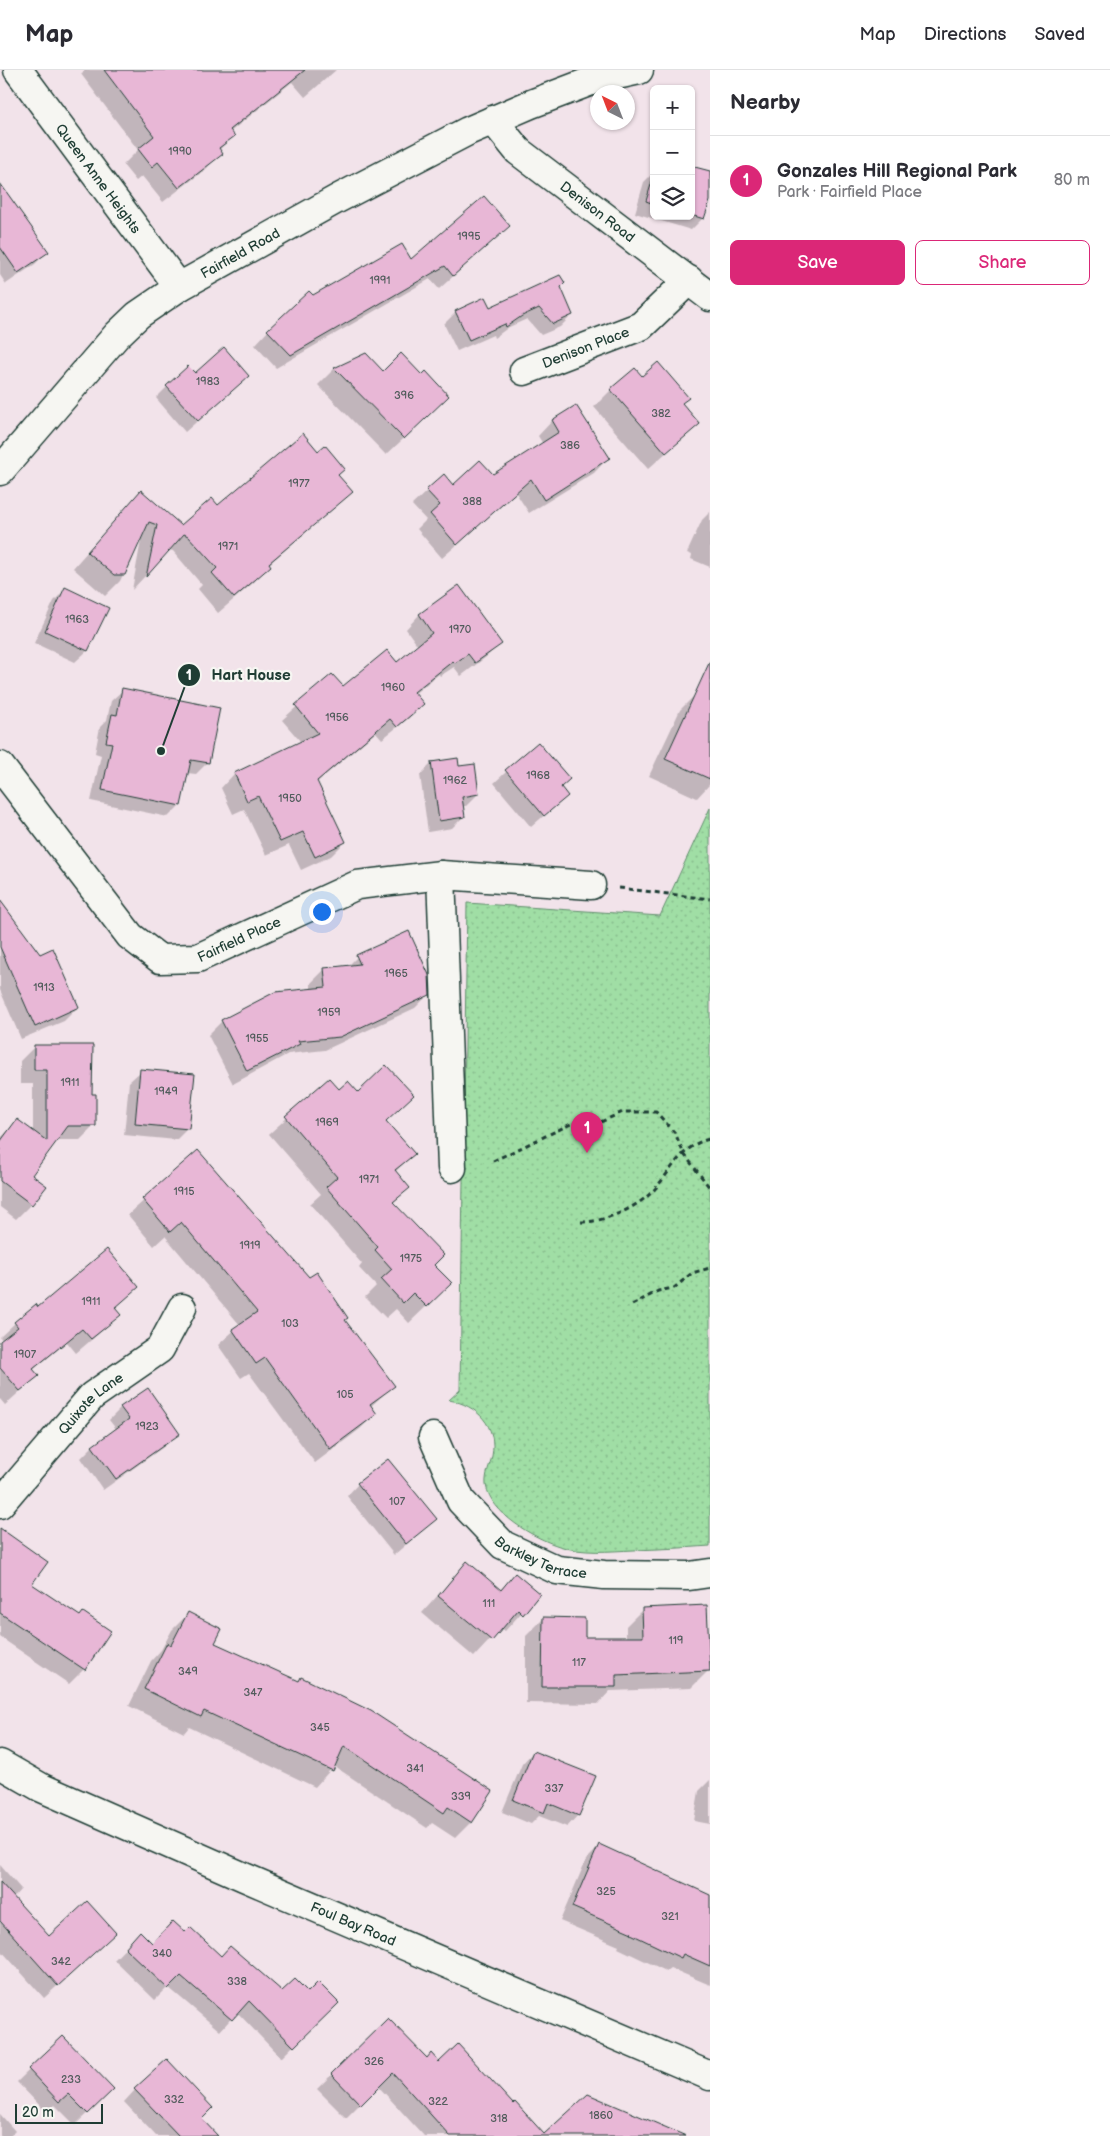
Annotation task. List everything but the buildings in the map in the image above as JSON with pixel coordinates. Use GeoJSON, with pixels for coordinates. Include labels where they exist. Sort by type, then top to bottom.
{"type":"FeatureCollection","features":[{"type":"Feature","properties":{"kind":"street","name":"Queen Anne Heights"},"geometry":{"type":"LineString","coordinates":[[18,70],[179,286]]}},
{"type":"Feature","properties":{"kind":"street","name":"Fairfield Road"},"geometry":{"type":"LineString","coordinates":[[0,471],[117,335],[138,315],[179,286],[339,198],[493,120],[594,80],[639,70]]}},
{"type":"Feature","properties":{"kind":"street","name":"Denison Road"},"geometry":{"type":"LineString","coordinates":[[493,120],[518,151],[700,288]]}},
{"type":"Feature","properties":{"kind":"street","name":"Denison Place"},"geometry":{"type":"LineString","coordinates":[[524,371],[641,326],[700,288]]}},
{"type":"Feature","properties":{"kind":"street","name":"Fairfield Place"},"geometry":{"type":"LineString","coordinates":[[0,766],[130,936],[160,959],[198,958],[358,885],[440,875],[591,885]]}},
{"type":"Feature","properties":{"kind":"street"},"geometry":{"type":"LineString","coordinates":[[440,875],[452,1168]]}},
{"type":"Feature","properties":{"kind":"street","name":"Quixote Lane"},"geometry":{"type":"LineString","coordinates":[[0,1504],[92,1396],[160,1349],[182,1308]]}},
{"type":"Feature","properties":{"kind":"street","name":"Barkley Terrace"},"geometry":{"type":"LineString","coordinates":[[433,1437],[461,1501],[503,1545],[557,1570],[604,1575],[689,1576],[710,1574]]}},
{"type":"Feature","properties":{"kind":"street","name":"Foul Bay Road"},"geometry":{"type":"LineString","coordinates":[[0,1764],[42,1788],[244,1877],[710,2076]]}},
{"type":"Feature","properties":{"kind":"path"},"geometry":{"type":"LineString","coordinates":[[591,885],[710,899]]}},
{"type":"Feature","properties":{"kind":"path"},"geometry":{"type":"LineString","coordinates":[[493,1161],[573,1123],[596,1124],[623,1112],[656,1112],[675,1133],[684,1154],[710,1188]]}},
{"type":"Feature","properties":{"kind":"path"},"geometry":{"type":"LineString","coordinates":[[581,1222],[595,1222],[620,1214],[652,1192],[684,1154],[700,1141],[710,1139]]}},
{"type":"Feature","properties":{"kind":"path"},"geometry":{"type":"LineString","coordinates":[[632,1305],[658,1291],[674,1288],[692,1273],[710,1268]]}},
{"type":"Feature","properties":{"kind":"green space"},"geometry":{"type":"Polygon","coordinates":[[[710,808],[710,1546],[606,1551],[568,1549],[526,1531],[496,1506],[486,1485],[486,1477],[492,1456],[492,1435],[488,1426],[476,1412],[449,1400],[460,1390],[467,903],[660,916],[710,808]]]}},
{"type":"Feature","properties":{"kind":"place","name":"Hart House"},"geometry":{"type":"Point","coordinates":[161,751]}},
{"type":"Feature","properties":{"kind":"place","name":"Gonzales Hill Regional Park"},"geometry":{"type":"Point","coordinates":[587,1153]}}]}
